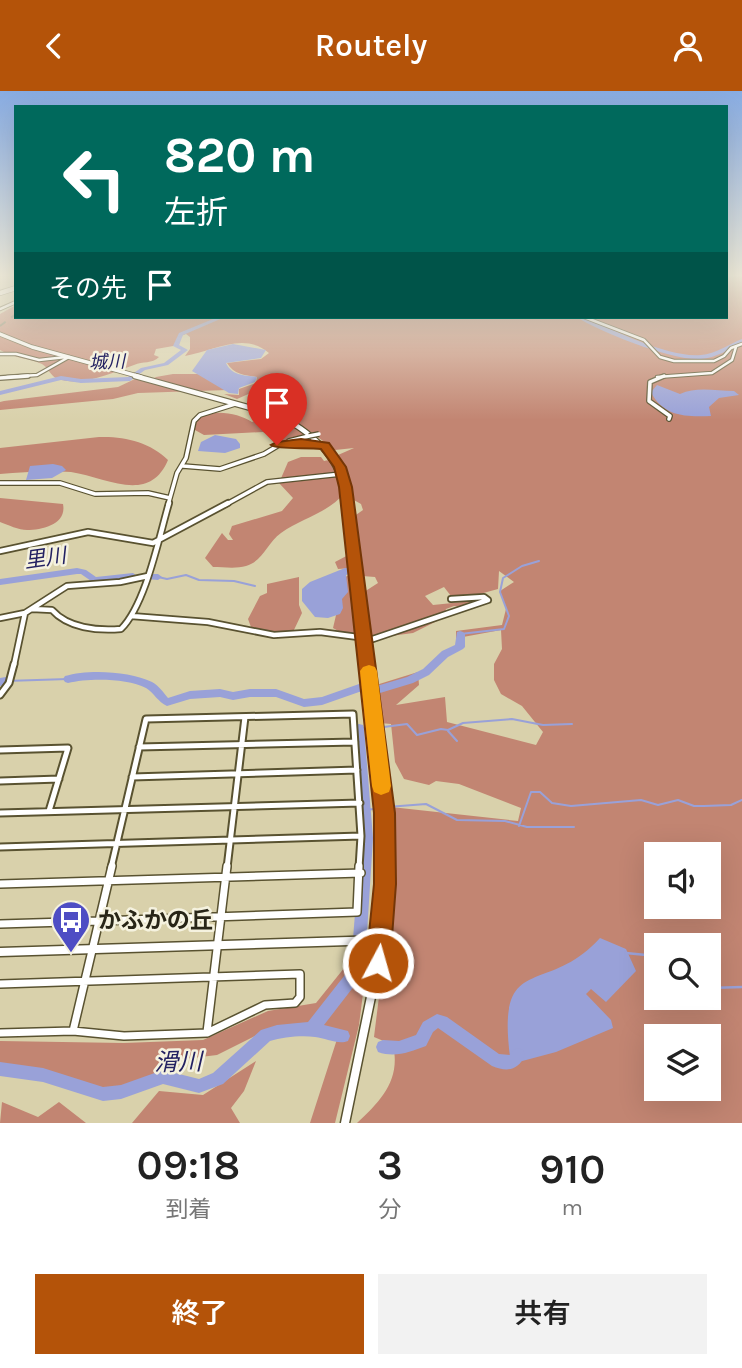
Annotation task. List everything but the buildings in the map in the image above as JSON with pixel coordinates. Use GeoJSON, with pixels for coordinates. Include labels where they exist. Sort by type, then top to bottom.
{"type":"FeatureCollection","features":[{"type":"Feature","properties":{"kind":"street"},"geometry":{"type":"LineString","coordinates":[[603,324],[644,340],[660,357],[674,361],[714,361],[742,344]]}},
{"type":"Feature","properties":{"kind":"street"},"geometry":{"type":"LineString","coordinates":[[0,334],[68,357],[281,416],[309,432],[325,446],[342,474],[365,639],[384,813],[385,884],[381,940],[367,1025],[345,1123]]}},
{"type":"Feature","properties":{"kind":"street"},"geometry":{"type":"LineString","coordinates":[[669,419],[670,416],[649,401],[648,389],[653,378],[721,371],[732,360],[736,346]]}},
{"type":"Feature","properties":{"kind":"street"},"geometry":{"type":"LineString","coordinates":[[0,354],[16,354],[39,360],[68,357]]}},
{"type":"Feature","properties":{"kind":"street"},"geometry":{"type":"LineString","coordinates":[[0,378],[37,375],[68,357]]}},
{"type":"Feature","properties":{"kind":"street"},"geometry":{"type":"LineString","coordinates":[[32,609],[52,610],[62,621],[110,630],[121,629],[131,616],[148,576],[177,473],[183,466],[197,417],[237,403]]}},
{"type":"Feature","properties":{"kind":"street"},"geometry":{"type":"LineString","coordinates":[[183,466],[226,468],[282,442],[318,433]]}},
{"type":"Feature","properties":{"kind":"street"},"geometry":{"type":"LineString","coordinates":[[275,447],[301,443],[325,446]]}},
{"type":"Feature","properties":{"kind":"street"},"geometry":{"type":"LineString","coordinates":[[0,551],[83,533],[151,543],[267,482],[342,474]]}},
{"type":"Feature","properties":{"kind":"street"},"geometry":{"type":"LineString","coordinates":[[0,484],[60,483],[95,494],[148,493],[170,498]]}},
{"type":"Feature","properties":{"kind":"street"},"geometry":{"type":"LineString","coordinates":[[0,618],[25,613],[67,586],[120,582],[148,576]]}},
{"type":"Feature","properties":{"kind":"street"},"geometry":{"type":"LineString","coordinates":[[131,616],[208,622],[274,635],[320,632],[365,639],[383,638],[488,600],[484,597],[451,599]]}},
{"type":"Feature","properties":{"kind":"street"},"geometry":{"type":"LineString","coordinates":[[0,695],[14,670],[12,661],[25,613]]}},
{"type":"Feature","properties":{"kind":"street"},"geometry":{"type":"LineString","coordinates":[[0,923],[98,921],[357,912],[361,837],[353,714],[146,719],[125,809],[116,843],[108,880],[98,921],[91,949],[73,1031]]}},
{"type":"Feature","properties":{"kind":"street"},"geometry":{"type":"LineString","coordinates":[[207,1033],[245,717]]}},
{"type":"Feature","properties":{"kind":"street"},"geometry":{"type":"LineString","coordinates":[[139,747],[355,742]]}},
{"type":"Feature","properties":{"kind":"street"},"geometry":{"type":"LineString","coordinates":[[0,750],[68,748],[49,811]]}},
{"type":"Feature","properties":{"kind":"street"},"geometry":{"type":"LineString","coordinates":[[132,777],[357,770]]}},
{"type":"Feature","properties":{"kind":"street"},"geometry":{"type":"LineString","coordinates":[[0,781],[59,779]]}},
{"type":"Feature","properties":{"kind":"street"},"geometry":{"type":"LineString","coordinates":[[0,813],[360,803]]}},
{"type":"Feature","properties":{"kind":"street"},"geometry":{"type":"LineString","coordinates":[[0,847],[361,837]]}},
{"type":"Feature","properties":{"kind":"street"},"geometry":{"type":"LineString","coordinates":[[0,884],[361,873]]}},
{"type":"Feature","properties":{"kind":"street"},"geometry":{"type":"LineString","coordinates":[[0,952],[381,940]]}},
{"type":"Feature","properties":{"kind":"street"},"geometry":{"type":"LineString","coordinates":[[0,984],[300,974],[300,997],[295,1003],[265,1005],[207,1033],[124,1036],[73,1031],[0,1033]]}},
{"type":"Feature","properties":{"kind":"shaded area"},"geometry":{"type":"Polygon","coordinates":[[[0,324],[742,324],[742,1123],[357,1123],[381,1098],[394,1069],[393,1045],[374,1037],[387,932],[391,807],[518,821],[521,808],[459,784],[436,781],[429,785],[404,779],[395,762],[391,724],[380,723],[376,685],[418,672],[419,685],[396,705],[445,697],[447,722],[536,745],[543,732],[522,706],[501,694],[494,680],[494,664],[502,649],[501,630],[463,637],[464,643],[456,641],[456,631],[502,625],[506,609],[500,591],[514,582],[499,571],[498,589],[465,598],[451,596],[444,587],[425,596],[433,605],[482,600],[467,608],[454,606],[446,609],[443,618],[413,633],[354,640],[333,628],[345,577],[352,574],[351,568],[338,569],[335,562],[352,553],[356,590],[363,608],[364,592],[378,583],[375,577],[362,576],[353,517],[363,510],[361,504],[352,499],[348,475],[344,470],[329,474],[341,478],[345,492],[339,499],[281,533],[252,564],[213,567],[205,558],[222,533],[228,540],[233,540],[229,534],[232,526],[282,511],[293,498],[279,483],[288,462],[301,457],[321,457],[324,461],[338,458],[338,455],[354,448],[335,450],[306,430],[319,444],[303,441],[276,445],[281,440],[263,432],[204,435],[195,430],[195,421],[207,414],[231,414],[252,422],[276,413],[273,412],[290,401],[253,392],[237,399],[224,394],[239,395],[239,389],[256,383],[257,377],[236,372],[227,363],[261,359],[269,353],[259,347],[238,343],[185,356],[190,349],[190,337],[186,334],[181,336],[179,345],[156,349],[154,355],[159,357],[153,361],[97,378],[77,381],[55,378],[42,364],[0,350],[0,324]]]}},
{"type":"Feature","properties":{"kind":"shaded area"},"geometry":{"type":"Polygon","coordinates":[[[173,374],[200,374],[228,390],[138,393],[113,399],[0,410],[0,402],[4,401],[118,387],[137,378],[150,381],[173,374]]]}},
{"type":"Feature","properties":{"kind":"shaded area"},"geometry":{"type":"Polygon","coordinates":[[[99,437],[136,441],[168,460],[160,474],[150,482],[138,485],[125,485],[71,472],[0,474],[0,448],[99,437]]]}},
{"type":"Feature","properties":{"kind":"shaded area"},"geometry":{"type":"Polygon","coordinates":[[[0,498],[63,504],[63,511],[58,521],[52,524],[40,529],[21,529],[0,522],[0,498]]]}},
{"type":"Feature","properties":{"kind":"shaded area"},"geometry":{"type":"Polygon","coordinates":[[[299,577],[299,605],[302,613],[293,632],[272,632],[251,627],[248,619],[260,596],[267,593],[267,584],[299,577]]]}},
{"type":"Feature","properties":{"kind":"shaded area"},"geometry":{"type":"Polygon","coordinates":[[[357,952],[367,962],[359,1025],[335,1123],[310,1123],[339,1033],[305,1025],[273,1027],[217,1055],[184,1059],[166,1077],[112,1096],[59,1077],[0,1067],[0,1041],[124,1043],[203,1040],[268,1011],[316,1003],[357,952]]]}},
{"type":"Feature","properties":{"kind":"shaded area"},"geometry":{"type":"Polygon","coordinates":[[[256,1061],[244,1091],[231,1108],[240,1123],[132,1123],[159,1091],[203,1095],[256,1061]]]}},
{"type":"Feature","properties":{"kind":"shaded area"},"geometry":{"type":"Polygon","coordinates":[[[2,1102],[38,1117],[59,1102],[86,1123],[0,1123],[2,1102]]]}},
{"type":"Feature","properties":{"kind":"water"},"geometry":{"type":"Polygon","coordinates":[[[233,344],[266,350],[261,358],[226,363],[235,373],[257,377],[255,382],[239,388],[238,394],[229,393],[192,371],[207,350],[233,344]]]}},
{"type":"Feature","properties":{"kind":"water"},"geometry":{"type":"Polygon","coordinates":[[[657,385],[680,394],[707,389],[734,391],[739,395],[719,398],[709,407],[711,416],[676,414],[656,400],[651,392],[657,385]]]}},
{"type":"Feature","properties":{"kind":"water"},"geometry":{"type":"Polygon","coordinates":[[[215,435],[236,439],[240,448],[225,453],[198,451],[201,442],[215,435]]]}},
{"type":"Feature","properties":{"kind":"water"},"geometry":{"type":"Polygon","coordinates":[[[53,464],[66,470],[52,478],[26,480],[30,466],[53,464]]]}},
{"type":"Feature","properties":{"kind":"water"},"geometry":{"type":"Polygon","coordinates":[[[345,568],[353,569],[352,573],[346,575],[348,592],[342,599],[343,608],[340,614],[328,618],[315,617],[302,601],[302,589],[310,582],[345,568]]]}},
{"type":"Feature","properties":{"kind":"water"},"geometry":{"type":"Polygon","coordinates":[[[600,938],[626,949],[636,971],[606,1002],[591,989],[586,994],[611,1020],[613,1028],[556,1052],[511,1064],[508,1028],[510,1004],[517,989],[528,980],[580,956],[600,938]]]}},
{"type":"Feature","properties":{"kind":"waterway","name":"城川"},"geometry":{"type":"LineString","coordinates":[[0,393],[61,378],[81,381],[130,379],[143,369],[166,364],[185,350],[176,346],[181,334],[205,324]]}},
{"type":"Feature","properties":{"kind":"waterway","name":"城川"},"geometry":{"type":"LineString","coordinates":[[596,324],[641,343],[690,357],[707,356],[742,341]]}},
{"type":"Feature","properties":{"kind":"waterway"},"geometry":{"type":"LineString","coordinates":[[460,634],[504,629],[509,616],[500,592],[503,578],[522,566],[539,561]]}},
{"type":"Feature","properties":{"kind":"waterway","name":"里川"},"geometry":{"type":"LineString","coordinates":[[0,582],[77,571],[94,580],[133,576]]}},
{"type":"Feature","properties":{"kind":"waterway"},"geometry":{"type":"LineString","coordinates":[[158,577],[167,579],[186,575],[199,580],[234,581],[255,586]]}},
{"type":"Feature","properties":{"kind":"waterway","name":"里川"},"geometry":{"type":"LineString","coordinates":[[150,577],[158,577]]}},
{"type":"Feature","properties":{"kind":"waterway"},"geometry":{"type":"LineString","coordinates":[[68,679],[98,676],[134,680],[151,686],[167,702],[190,695],[220,693],[233,696],[276,693],[304,703],[322,701],[359,688],[380,689],[410,680],[426,672],[445,654],[460,647],[460,634]]}},
{"type":"Feature","properties":{"kind":"waterway"},"geometry":{"type":"LineString","coordinates":[[6,681],[68,679]]}},
{"type":"Feature","properties":{"kind":"waterway"},"geometry":{"type":"LineString","coordinates":[[0,682],[6,681]]}},
{"type":"Feature","properties":{"kind":"waterway"},"geometry":{"type":"LineString","coordinates":[[376,728],[407,724],[417,735],[441,729],[448,730],[463,723],[512,719],[543,725],[572,724]]}},
{"type":"Feature","properties":{"kind":"waterway"},"geometry":{"type":"LineString","coordinates":[[359,728],[370,728]]}},
{"type":"Feature","properties":{"kind":"waterway"},"geometry":{"type":"LineString","coordinates":[[312,1029],[353,976],[358,965],[367,838],[359,728]]}},
{"type":"Feature","properties":{"kind":"waterway"},"geometry":{"type":"LineString","coordinates":[[448,731],[457,741]]}},
{"type":"Feature","properties":{"kind":"waterway"},"geometry":{"type":"LineString","coordinates":[[519,825],[531,792],[540,792],[552,803],[571,806],[641,800],[658,805],[678,800],[694,806],[704,806],[731,805],[742,800]]}},
{"type":"Feature","properties":{"kind":"waterway"},"geometry":{"type":"LineString","coordinates":[[387,807],[426,804],[457,820],[505,821],[519,825]]}},
{"type":"Feature","properties":{"kind":"waterway"},"geometry":{"type":"LineString","coordinates":[[366,810],[381,808]]}},
{"type":"Feature","properties":{"kind":"waterway"},"geometry":{"type":"LineString","coordinates":[[519,825],[574,827]]}},
{"type":"Feature","properties":{"kind":"waterway","name":"滑川"},"geometry":{"type":"LineString","coordinates":[[626,953],[644,955]]}},
{"type":"Feature","properties":{"kind":"waterway","name":"滑川"},"geometry":{"type":"LineString","coordinates":[[721,988],[742,987]]}},
{"type":"Feature","properties":{"kind":"waterway","name":"滑川"},"geometry":{"type":"LineString","coordinates":[[383,1047],[399,1048],[421,1041],[428,1027],[437,1021],[497,1061],[513,1062],[518,1055]]}},
{"type":"Feature","properties":{"kind":"waterway","name":"滑川"},"geometry":{"type":"LineString","coordinates":[[0,1069],[43,1075],[103,1094],[121,1092],[163,1077],[199,1086],[218,1079],[266,1035],[312,1029]]}},
{"type":"Feature","properties":{"kind":"waterway","name":"滑川"},"geometry":{"type":"LineString","coordinates":[[312,1029],[343,1036]]}},
{"type":"Feature","properties":{"kind":"slow traffic"},"geometry":{"type":"LineString","coordinates":[[369,671],[381,786]]}},
{"type":"Feature","properties":{"kind":"place","name":"かふかの丘"},"geometry":{"type":"Point","coordinates":[71,954]}},
{"type":"Feature","properties":{"kind":"route"},"geometry":{"type":"LineString","coordinates":[[277,445],[275,447],[287,443],[325,446],[340,467],[346,487],[384,813],[385,884],[378,963]]}}]}
